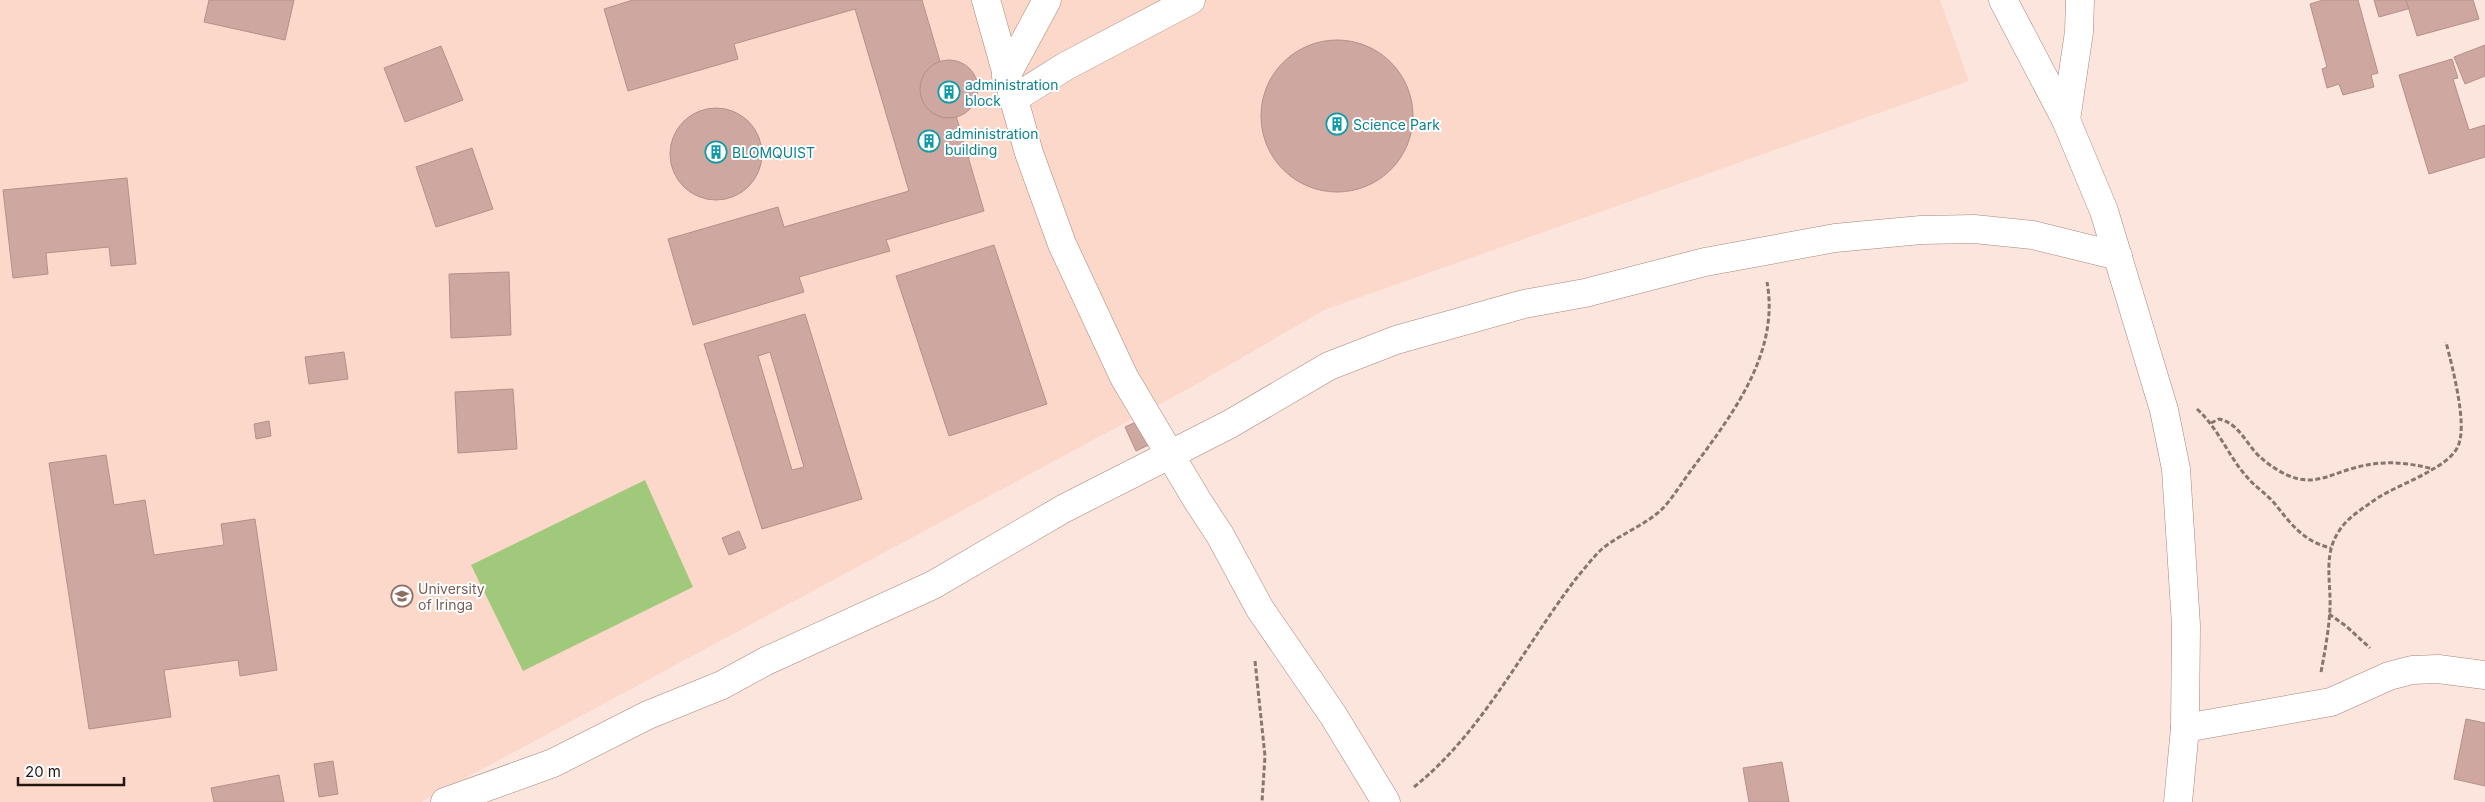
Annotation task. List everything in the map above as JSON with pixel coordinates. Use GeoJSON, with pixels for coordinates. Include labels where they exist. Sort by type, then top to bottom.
{"type":"FeatureCollection","features":[{"type":"Feature","properties":{"kind":"street"},"geometry":{"type":"LineString","coordinates":[[986,0],[1029,153],[1062,244],[1124,377],[1220,535],[1260,609],[1333,715],[1397,797]]}},
{"type":"Feature","properties":{"kind":"street"},"geometry":{"type":"LineString","coordinates":[[1010,88],[1047,0]]}},
{"type":"Feature","properties":{"kind":"street"},"geometry":{"type":"LineString","coordinates":[[1010,88],[1066,66],[1191,0]]}},
{"type":"Feature","properties":{"kind":"street"},"geometry":{"type":"LineString","coordinates":[[2002,0],[2066,120],[2104,211],[2164,410],[2176,469],[2186,625],[2185,728],[2178,802]]}},
{"type":"Feature","properties":{"kind":"street"},"geometry":{"type":"LineString","coordinates":[[2066,120],[2079,32],[2080,0]]}},
{"type":"Feature","properties":{"kind":"street"},"geometry":{"type":"LineString","coordinates":[[445,802],[477,795],[553,763],[648,715],[722,685],[766,661],[933,584],[1063,509],[1230,424],[1329,366],[1396,340],[1524,304],[1585,293],[1705,262],[1835,238],[1921,230],[1974,229],[2041,237],[2118,256]]}},
{"type":"Feature","properties":{"kind":"street"},"geometry":{"type":"LineString","coordinates":[[2185,728],[2331,702],[2394,674],[2412,670],[2438,669],[2485,675]]}},
{"type":"Feature","properties":{"kind":"path"},"geometry":{"type":"LineString","coordinates":[[1397,797],[1442,761],[1468,731],[1530,648],[1548,616],[1580,574],[1603,548],[1660,510],[1742,399],[1764,346],[1771,302],[1762,252]]}},
{"type":"Feature","properties":{"kind":"path"},"geometry":{"type":"LineString","coordinates":[[2313,706],[2330,614],[2328,574],[2331,548],[2339,530],[2349,519],[2379,497],[2433,469],[2448,459],[2457,448],[2461,437],[2454,372],[2446,342]]}},
{"type":"Feature","properties":{"kind":"path"},"geometry":{"type":"LineString","coordinates":[[2196,407],[2211,423],[2248,478],[2274,503],[2295,529],[2321,546],[2331,548]]}},
{"type":"Feature","properties":{"kind":"path"},"geometry":{"type":"LineString","coordinates":[[2211,423],[2219,418],[2228,421],[2242,433],[2260,456],[2284,474],[2298,479],[2326,478],[2354,468],[2392,462],[2402,462],[2433,469]]}},
{"type":"Feature","properties":{"kind":"path"},"geometry":{"type":"LineString","coordinates":[[2330,614],[2364,642],[2394,674]]}},
{"type":"Feature","properties":{"kind":"path"},"geometry":{"type":"LineString","coordinates":[[1254,651],[1264,731],[1262,802]]}},
{"type":"Feature","properties":{"kind":"shaded area","name":"University of Iringa"},"geometry":{"type":"Polygon","coordinates":[[[0,0],[1940,0],[1969,81],[1324,310],[1186,390],[421,802],[0,802],[0,0]]]}},
{"type":"Feature","properties":{"kind":"green space"},"geometry":{"type":"Polygon","coordinates":[[[645,480],[693,587],[523,671],[471,565],[645,480]]]}},
{"type":"Feature","properties":{"kind":"building"},"geometry":{"type":"Polygon","coordinates":[[[209,0],[294,0],[285,40],[204,22],[209,0]]]}},
{"type":"Feature","properties":{"kind":"building","name":"administration building"},"geometry":{"type":"Polygon","coordinates":[[[633,0],[922,0],[984,211],[886,240],[890,251],[799,277],[804,292],[693,325],[668,239],[778,207],[784,227],[909,191],[855,9],[734,44],[738,59],[628,91],[604,9],[633,0]]]}},
{"type":"Feature","properties":{"kind":"building"},"geometry":{"type":"Polygon","coordinates":[[[2323,0],[2358,0],[2378,73],[2371,75],[2374,87],[2343,95],[2339,84],[2327,88],[2322,69],[2327,67],[2310,4],[2323,0]]]}},
{"type":"Feature","properties":{"kind":"building"},"geometry":{"type":"Polygon","coordinates":[[[2374,0],[2433,0],[2433,2],[2379,17],[2374,0]]]}},
{"type":"Feature","properties":{"kind":"building"},"geometry":{"type":"Polygon","coordinates":[[[2406,0],[2473,0],[2479,19],[2417,36],[2406,0]]]}},
{"type":"Feature","properties":{"kind":"building","name":"Science Park"},"geometry":{"type":"Polygon","coordinates":[[[1337,40],[1352,41],[1366,45],[1379,52],[1391,62],[1401,74],[1408,87],[1412,101],[1412,131],[1408,145],[1401,158],[1391,170],[1379,180],[1366,187],[1352,191],[1337,192],[1322,191],[1308,187],[1295,180],[1283,170],[1273,158],[1266,145],[1262,131],[1261,116],[1262,101],[1266,87],[1273,74],[1283,62],[1295,52],[1308,45],[1322,41],[1337,40]]]}},
{"type":"Feature","properties":{"kind":"building"},"geometry":{"type":"Polygon","coordinates":[[[2485,45],[2485,76],[2465,84],[2454,57],[2485,45]]]}},
{"type":"Feature","properties":{"kind":"building"},"geometry":{"type":"Polygon","coordinates":[[[441,46],[463,100],[405,122],[384,68],[441,46]]]}},
{"type":"Feature","properties":{"kind":"building"},"geometry":{"type":"Polygon","coordinates":[[[2452,59],[2458,78],[2453,79],[2469,130],[2485,125],[2485,157],[2429,174],[2399,75],[2452,59]]]}},
{"type":"Feature","properties":{"kind":"building","name":"administration block"},"geometry":{"type":"Polygon","coordinates":[[[943,60],[955,60],[970,68],[978,83],[978,95],[970,110],[955,118],[943,118],[928,110],[920,95],[920,83],[928,68],[943,60]]]}},
{"type":"Feature","properties":{"kind":"building","name":"BLOMQUIST"},"geometry":{"type":"Polygon","coordinates":[[[716,108],[734,111],[749,121],[759,136],[762,154],[759,172],[749,187],[734,197],[716,200],[698,197],[683,187],[673,172],[670,154],[673,136],[683,121],[698,111],[716,108]]]}},
{"type":"Feature","properties":{"kind":"building"},"geometry":{"type":"Polygon","coordinates":[[[472,148],[493,209],[436,227],[416,167],[472,148]]]}},
{"type":"Feature","properties":{"kind":"building"},"geometry":{"type":"Polygon","coordinates":[[[127,178],[136,264],[111,266],[109,247],[46,253],[48,274],[13,278],[3,190],[127,178]]]}},
{"type":"Feature","properties":{"kind":"building"},"geometry":{"type":"Polygon","coordinates":[[[994,245],[1047,404],[949,436],[896,276],[994,245]]]}},
{"type":"Feature","properties":{"kind":"building"},"geometry":{"type":"Polygon","coordinates":[[[509,272],[511,335],[451,338],[449,274],[509,272]]]}},
{"type":"Feature","properties":{"kind":"building"},"geometry":{"type":"Polygon","coordinates":[[[805,314],[862,499],[762,529],[704,344],[805,314]],[[770,352],[758,356],[792,470],[804,467],[770,352]]]}},
{"type":"Feature","properties":{"kind":"building"},"geometry":{"type":"Polygon","coordinates":[[[344,352],[348,379],[309,384],[305,357],[344,352]]]}},
{"type":"Feature","properties":{"kind":"building"},"geometry":{"type":"Polygon","coordinates":[[[513,389],[517,449],[458,453],[455,392],[513,389]]]}},
{"type":"Feature","properties":{"kind":"building"},"geometry":{"type":"Polygon","coordinates":[[[1147,417],[1157,441],[1136,451],[1125,427],[1147,417]]]}},
{"type":"Feature","properties":{"kind":"building"},"geometry":{"type":"Polygon","coordinates":[[[269,421],[271,436],[256,439],[254,424],[269,421]]]}},
{"type":"Feature","properties":{"kind":"building"},"geometry":{"type":"Polygon","coordinates":[[[106,455],[114,505],[145,500],[154,555],[224,545],[221,524],[255,519],[277,670],[240,676],[238,660],[164,670],[171,717],[89,729],[49,463],[106,455]]]}},
{"type":"Feature","properties":{"kind":"building"},"geometry":{"type":"Polygon","coordinates":[[[739,531],[746,548],[729,555],[722,538],[739,531]]]}},
{"type":"Feature","properties":{"kind":"building"},"geometry":{"type":"Polygon","coordinates":[[[2466,719],[2485,723],[2485,786],[2454,779],[2466,719]]]}},
{"type":"Feature","properties":{"kind":"building"},"geometry":{"type":"Polygon","coordinates":[[[333,761],[338,794],[319,797],[314,764],[333,761]]]}},
{"type":"Feature","properties":{"kind":"building"},"geometry":{"type":"Polygon","coordinates":[[[1782,762],[1789,802],[1749,802],[1743,768],[1782,762]]]}},
{"type":"Feature","properties":{"kind":"building"},"geometry":{"type":"Polygon","coordinates":[[[279,775],[284,802],[214,802],[211,788],[279,775]]]}},
{"type":"Feature","properties":{"kind":"place","name":"administration block"},"geometry":{"type":"Point","coordinates":[949,92]}},
{"type":"Feature","properties":{"kind":"place","name":"Science Park"},"geometry":{"type":"Point","coordinates":[1337,124]}},
{"type":"Feature","properties":{"kind":"place","name":"administration building"},"geometry":{"type":"Point","coordinates":[929,141]}},
{"type":"Feature","properties":{"kind":"place","name":"BLOMQUIST"},"geometry":{"type":"Point","coordinates":[716,152]}},
{"type":"Feature","properties":{"kind":"place","name":"University of Iringa"},"geometry":{"type":"Point","coordinates":[402,596]}}]}
